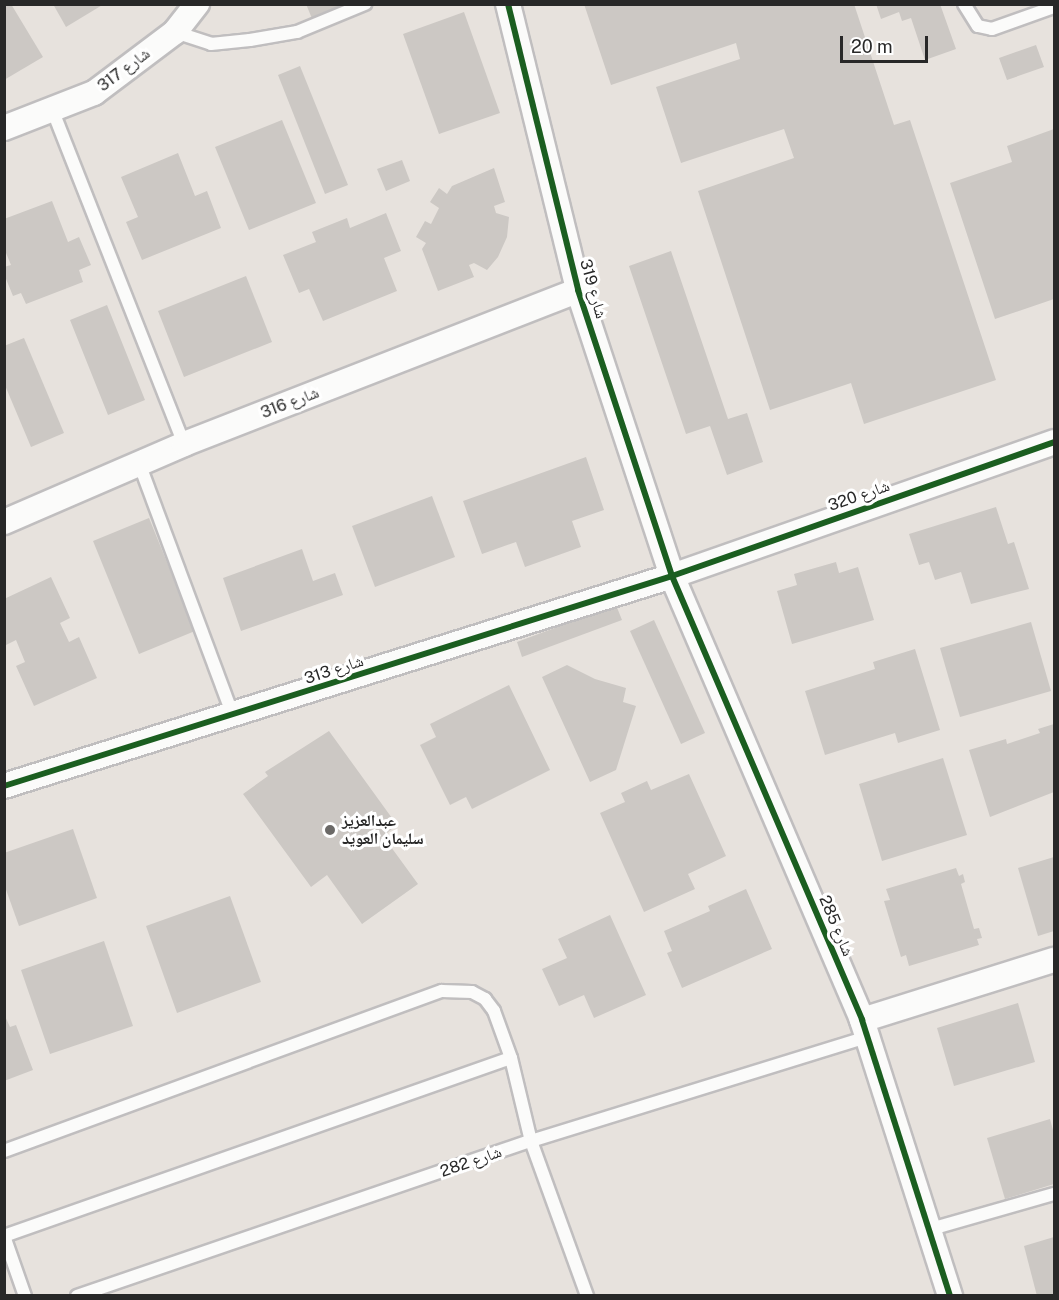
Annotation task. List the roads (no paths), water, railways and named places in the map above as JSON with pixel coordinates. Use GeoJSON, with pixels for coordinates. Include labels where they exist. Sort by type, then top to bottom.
{"type":"FeatureCollection","features":[{"type":"Feature","properties":{"kind":"street","name":"شارع 317"},"geometry":{"type":"LineString","coordinates":[[4,128],[94,93],[175,32],[196,4]]}},
{"type":"Feature","properties":{"kind":"street","name":"شارع 319"},"geometry":{"type":"LineString","coordinates":[[508,4],[578,290],[672,576]]}},
{"type":"Feature","properties":{"kind":"street","name":"شارع 316"},"geometry":{"type":"LineString","coordinates":[[4,522],[184,444],[578,290]]}},
{"type":"Feature","properties":{"kind":"street","name":"شارع 320"},"geometry":{"type":"LineString","coordinates":[[672,576],[1053,449]]}},
{"type":"Feature","properties":{"kind":"street","name":"شارع 313"},"geometry":{"type":"LineString","coordinates":[[4,786],[233,716],[672,576]]}},
{"type":"Feature","properties":{"kind":"street","name":"شارع 285"},"geometry":{"type":"LineString","coordinates":[[672,576],[864,1029],[931,1229],[950,1296]]}},
{"type":"Feature","properties":{"kind":"street"},"geometry":{"type":"LineString","coordinates":[[864,1029],[1054,960]]}},
{"type":"Feature","properties":{"kind":"lane"},"geometry":{"type":"LineString","coordinates":[[175,32],[211,44],[250,40],[297,32],[366,4]]}},
{"type":"Feature","properties":{"kind":"lane"},"geometry":{"type":"LineString","coordinates":[[964,4],[968,17],[978,26],[992,29],[1049,7]]}},
{"type":"Feature","properties":{"kind":"lane"},"geometry":{"type":"LineString","coordinates":[[52,109],[184,444]]}},
{"type":"Feature","properties":{"kind":"lane"},"geometry":{"type":"LineString","coordinates":[[139,463],[233,716]]}},
{"type":"Feature","properties":{"kind":"lane"},"geometry":{"type":"LineString","coordinates":[[4,1152],[442,992],[472,992],[485,999],[494,1011],[511,1058],[531,1141],[588,1296]]}},
{"type":"Feature","properties":{"kind":"lane","name":"شارع 282"},"geometry":{"type":"LineString","coordinates":[[78,1296],[864,1029]]}},
{"type":"Feature","properties":{"kind":"lane"},"geometry":{"type":"LineString","coordinates":[[25,1296],[4,1236],[511,1058]]}},
{"type":"Feature","properties":{"kind":"lane"},"geometry":{"type":"LineString","coordinates":[[931,1229],[1054,1194]]}},
{"type":"Feature","properties":{"kind":"place","name":"عبدالعزيز سليمان العويد"},"geometry":{"type":"Point","coordinates":[330,830]}}]}
